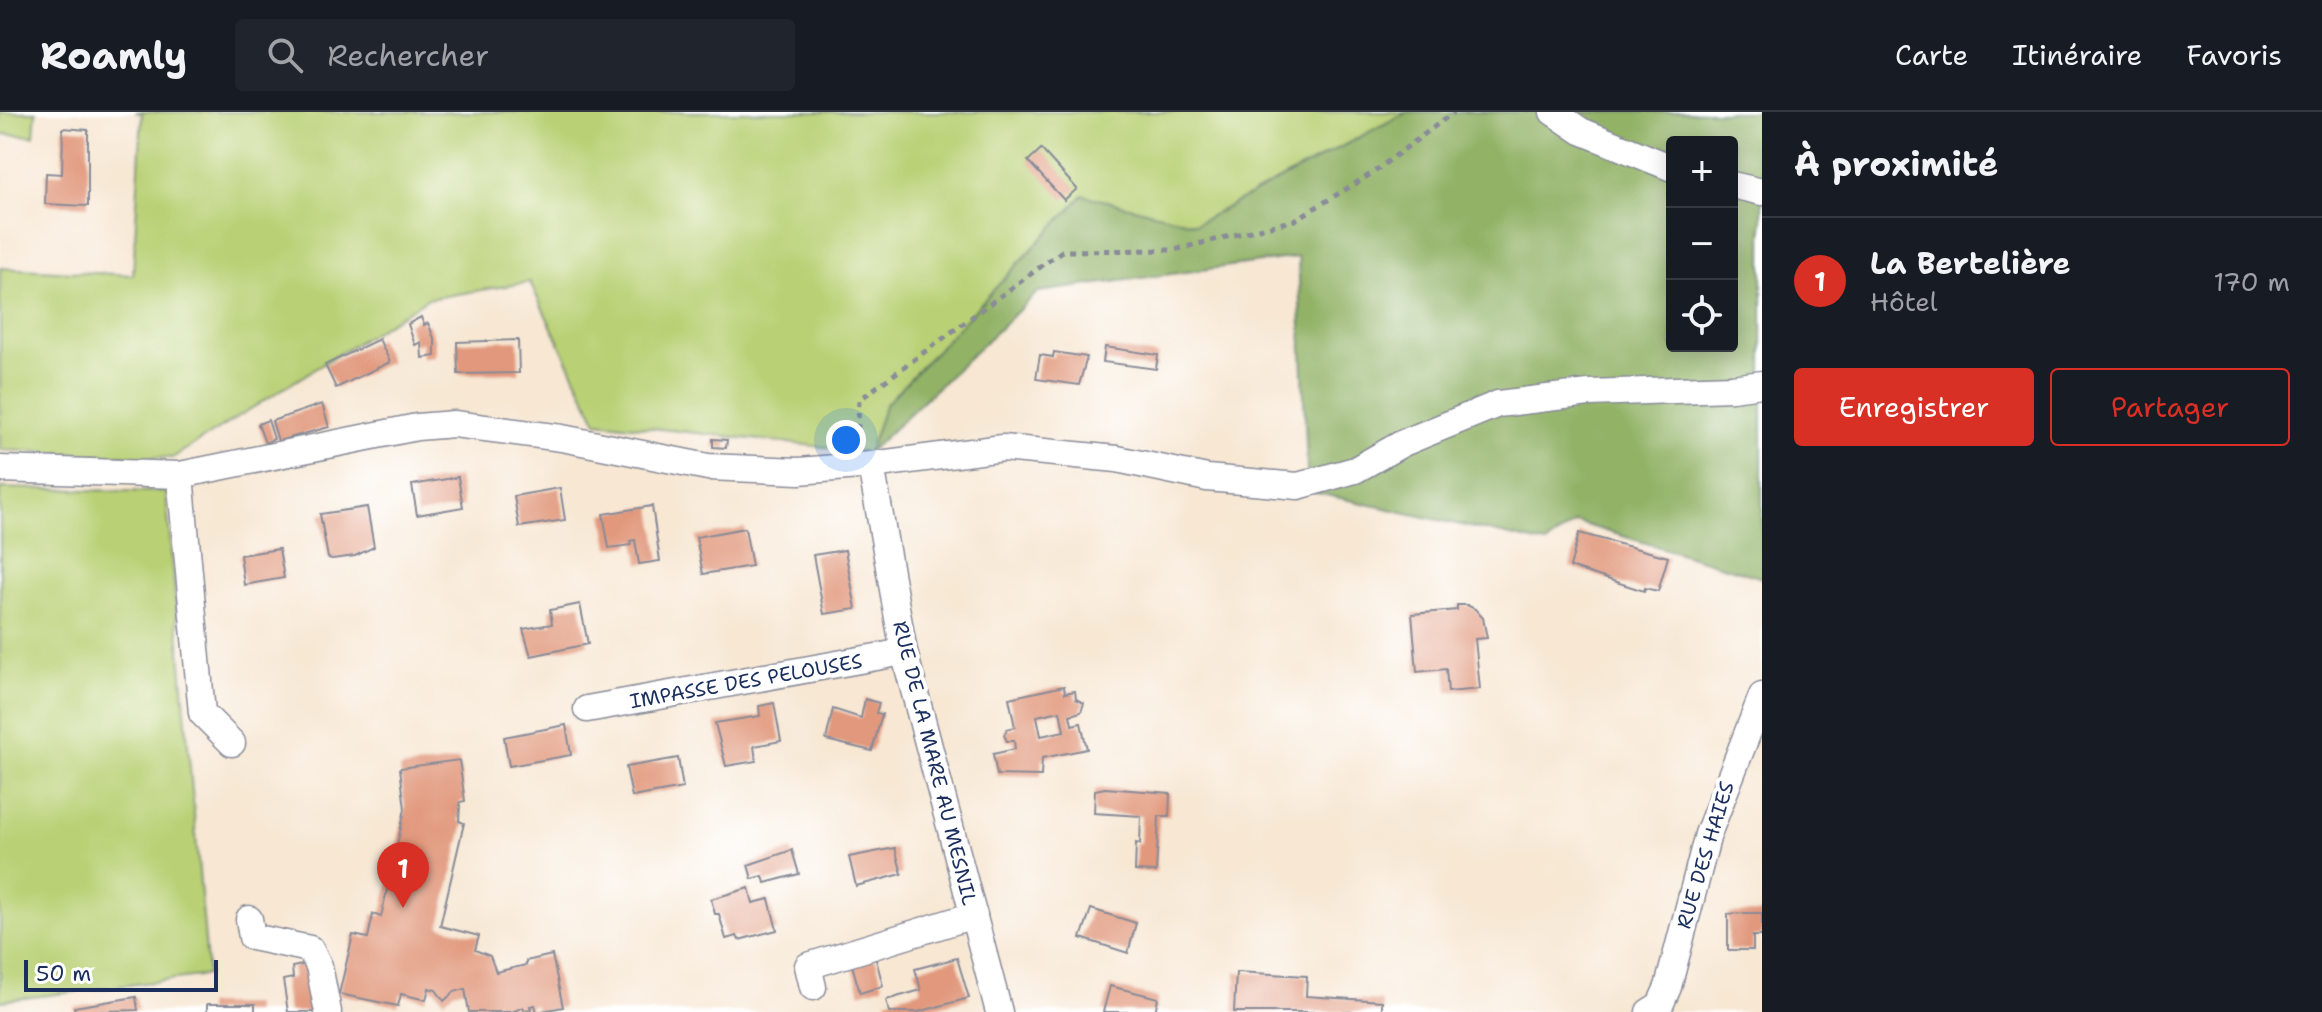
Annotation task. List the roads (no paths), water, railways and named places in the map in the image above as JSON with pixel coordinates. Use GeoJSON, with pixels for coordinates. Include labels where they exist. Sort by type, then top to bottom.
{"type":"FeatureCollection","features":[{"type":"Feature","properties":{"kind":"street"},"geometry":{"type":"LineString","coordinates":[[1553,112],[1581,131],[1666,166]]}},
{"type":"Feature","properties":{"kind":"street"},"geometry":{"type":"LineString","coordinates":[[1738,186],[1762,192]]}},
{"type":"Feature","properties":{"kind":"street"},"geometry":{"type":"LineString","coordinates":[[0,469],[180,475],[417,427],[454,424],[562,438],[708,467],[799,471],[864,458],[1003,448],[1117,459],[1207,478],[1298,486],[1355,470],[1403,443],[1498,404],[1589,393],[1732,388],[1762,384]]}},
{"type":"Feature","properties":{"kind":"street","name":"RUE DE LA MARE AU MESNIL"},"geometry":{"type":"LineString","coordinates":[[864,458],[904,652],[999,1012]]}},
{"type":"Feature","properties":{"kind":"street"},"geometry":{"type":"LineString","coordinates":[[180,475],[202,713],[232,743]]}},
{"type":"Feature","properties":{"kind":"street","name":"IMPASSE DES PELOUSES"},"geometry":{"type":"LineString","coordinates":[[587,709],[904,652]]}},
{"type":"Feature","properties":{"kind":"street","name":"RUE DES HAIES"},"geometry":{"type":"LineString","coordinates":[[1649,1012],[1660,1005],[1668,987],[1708,834],[1762,696]]}},
{"type":"Feature","properties":{"kind":"street"},"geometry":{"type":"LineString","coordinates":[[813,987],[808,966],[974,915]]}},
{"type":"Feature","properties":{"kind":"street"},"geometry":{"type":"LineString","coordinates":[[249,919],[252,937],[310,949],[319,966],[328,1012]]}},
{"type":"Feature","properties":{"kind":"place","name":"La Bertelière"},"geometry":{"type":"Point","coordinates":[403,908]}}]}
